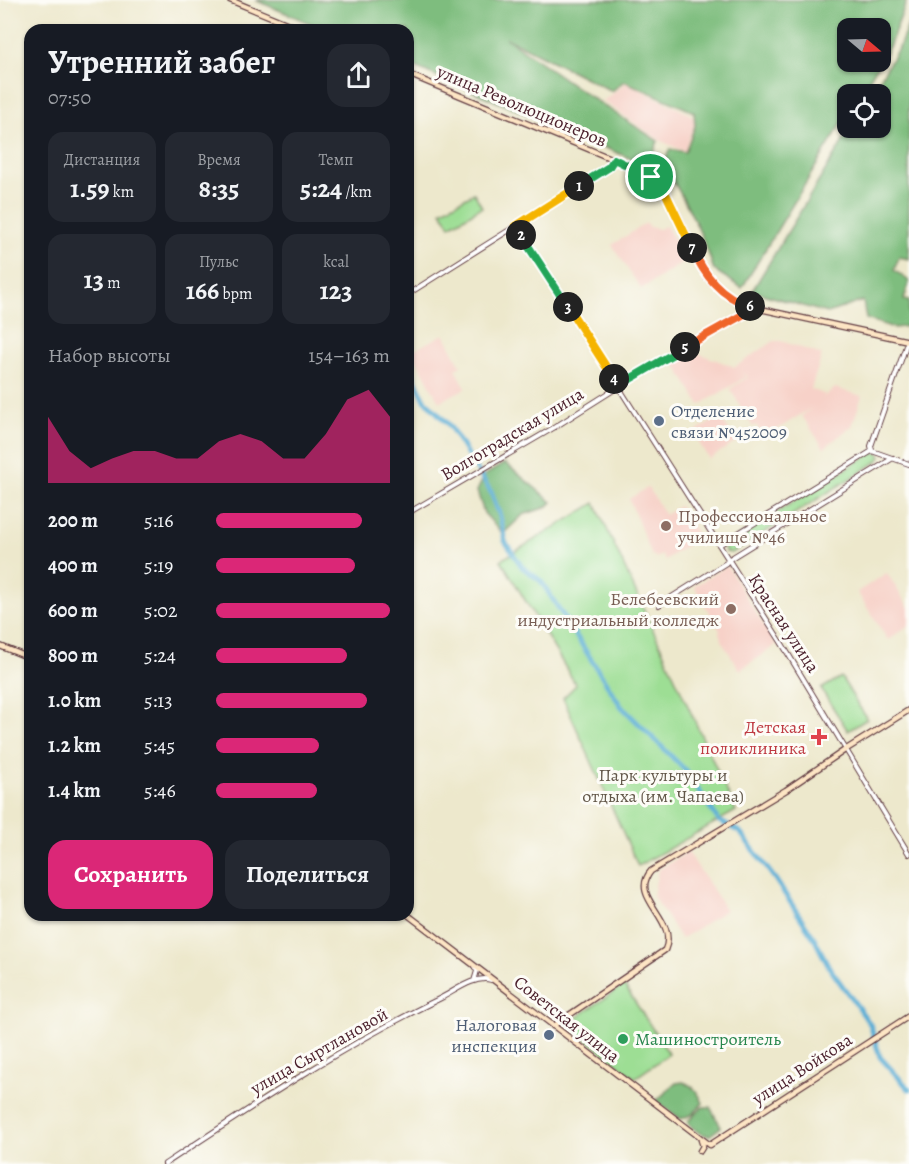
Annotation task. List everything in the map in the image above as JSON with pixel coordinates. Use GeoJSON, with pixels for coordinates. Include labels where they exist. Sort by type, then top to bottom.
{"type":"FeatureCollection","features":[{"type":"Feature","properties":{"kind":"main road"},"geometry":{"type":"LineString","coordinates":[[230,0],[288,24]]}},
{"type":"Feature","properties":{"kind":"main road","name":"улица Революционеров"},"geometry":{"type":"LineString","coordinates":[[414,76],[641,171],[659,185],[666,194],[707,278],[735,300],[755,308],[908,340]]}},
{"type":"Feature","properties":{"kind":"main road"},"geometry":{"type":"LineString","coordinates":[[0,646],[24,656]]}},
{"type":"Feature","properties":{"kind":"main road"},"geometry":{"type":"LineString","coordinates":[[553,1026],[666,950],[668,931],[648,899],[645,881],[651,871],[815,771],[909,710]]}},
{"type":"Feature","properties":{"kind":"main road","name":"Советская улица"},"geometry":{"type":"LineString","coordinates":[[414,920],[710,1145]]}},
{"type":"Feature","properties":{"kind":"main road","name":"улица Войкова"},"geometry":{"type":"LineString","coordinates":[[710,1145],[909,1016]]}},
{"type":"Feature","properties":{"kind":"main road"},"geometry":{"type":"LineString","coordinates":[[700,1138],[708,1141],[720,1138]]}},
{"type":"Feature","properties":{"kind":"main road"},"geometry":{"type":"LineString","coordinates":[[700,1138],[703,1143],[700,1151]]}},
{"type":"Feature","properties":{"kind":"street"},"geometry":{"type":"LineString","coordinates":[[414,290],[606,169],[614,159]]}},
{"type":"Feature","properties":{"kind":"street","name":"Красная улица"},"geometry":{"type":"LineString","coordinates":[[516,226],[806,681],[909,855]]}},
{"type":"Feature","properties":{"kind":"street","name":"Волгоградская улица"},"geometry":{"type":"LineString","coordinates":[[414,509],[555,427],[618,386],[755,308]]}},
{"type":"Feature","properties":{"kind":"street"},"geometry":{"type":"LineString","coordinates":[[872,451],[871,446],[908,340]]}},
{"type":"Feature","properties":{"kind":"street"},"geometry":{"type":"LineString","coordinates":[[872,451],[909,464]]}},
{"type":"Feature","properties":{"kind":"street"},"geometry":{"type":"LineString","coordinates":[[719,544],[872,451]]}},
{"type":"Feature","properties":{"kind":"street"},"geometry":{"type":"LineString","coordinates":[[659,605],[892,458]]}},
{"type":"Feature","properties":{"kind":"street"},"geometry":{"type":"LineString","coordinates":[[470,962],[477,971],[473,982]]}},
{"type":"Feature","properties":{"kind":"street","name":"улица Сыртлановой"},"geometry":{"type":"LineString","coordinates":[[165,1164],[281,1087],[408,1014],[473,982],[487,978],[496,981]]}},
{"type":"Feature","properties":{"kind":"shaded area"},"geometry":{"type":"Polygon","coordinates":[[[626,83],[693,116],[694,125],[684,151],[661,141],[603,101],[626,83]]]}},
{"type":"Feature","properties":{"kind":"shaded area"},"geometry":{"type":"Polygon","coordinates":[[[646,223],[649,227],[659,229],[666,226],[687,260],[641,289],[612,245],[646,223]]]}},
{"type":"Feature","properties":{"kind":"shaded area"},"geometry":{"type":"Polygon","coordinates":[[[444,334],[461,366],[456,369],[466,388],[439,402],[414,355],[414,350],[444,334]]]}},
{"type":"Feature","properties":{"kind":"shaded area"},"geometry":{"type":"Polygon","coordinates":[[[774,341],[781,341],[822,355],[811,389],[826,395],[813,407],[765,437],[756,425],[753,427],[730,389],[748,377],[741,372],[746,377],[700,405],[673,361],[692,351],[735,367],[774,341]]]}},
{"type":"Feature","properties":{"kind":"shaded area"},"geometry":{"type":"Polygon","coordinates":[[[835,388],[862,396],[852,426],[824,448],[802,416],[835,388]]]}},
{"type":"Feature","properties":{"kind":"shaded area"},"geometry":{"type":"Polygon","coordinates":[[[720,417],[736,442],[709,459],[693,433],[720,417]]]}},
{"type":"Feature","properties":{"kind":"shaded area","name":"Профессиональное училище №46"},"geometry":{"type":"Polygon","coordinates":[[[648,487],[665,515],[679,506],[699,537],[665,560],[662,555],[656,558],[652,556],[629,499],[648,487]]]}},
{"type":"Feature","properties":{"kind":"shaded area","name":"Белебеевский индустриальный колледж"},"geometry":{"type":"Polygon","coordinates":[[[727,566],[776,645],[740,670],[724,645],[720,631],[694,586],[727,566]]]}},
{"type":"Feature","properties":{"kind":"shaded area"},"geometry":{"type":"Polygon","coordinates":[[[887,573],[909,608],[909,625],[888,640],[857,592],[887,573]]]}},
{"type":"Feature","properties":{"kind":"shaded area"},"geometry":{"type":"Polygon","coordinates":[[[688,852],[726,910],[681,939],[653,896],[658,870],[688,852]]]}},
{"type":"Feature","properties":{"kind":"green space"},"geometry":{"type":"Polygon","coordinates":[[[255,0],[907,0],[891,42],[891,18],[837,18],[837,72],[874,72],[866,84],[837,84],[837,131],[742,288],[714,270],[692,216],[663,165],[670,149],[685,152],[695,126],[694,112],[624,81],[612,91],[506,38],[658,141],[648,166],[414,67],[414,24],[312,24],[255,0]]]}},
{"type":"Feature","properties":{"kind":"green space"},"geometry":{"type":"Polygon","coordinates":[[[909,23],[909,259],[899,257],[894,270],[909,281],[904,300],[909,301],[909,326],[894,328],[866,319],[863,301],[827,313],[752,291],[845,138],[891,138],[891,84],[877,84],[884,72],[891,72],[891,60],[909,23]]]}},
{"type":"Feature","properties":{"kind":"green space"},"geometry":{"type":"Polygon","coordinates":[[[474,193],[482,207],[450,226],[441,211],[474,193]]]}},
{"type":"Feature","properties":{"kind":"green space"},"geometry":{"type":"Polygon","coordinates":[[[873,452],[879,453],[881,457],[878,461],[732,553],[726,552],[724,548],[726,544],[873,452]]]}},
{"type":"Feature","properties":{"kind":"green space"},"geometry":{"type":"Polygon","coordinates":[[[505,463],[552,502],[547,507],[523,515],[503,534],[484,513],[477,491],[485,475],[505,463]]]}},
{"type":"Feature","properties":{"kind":"green space","name":"Парк культуры и отдыха (им. Чапаева)"},"geometry":{"type":"Polygon","coordinates":[[[595,503],[736,811],[638,866],[563,698],[576,685],[501,560],[595,503]]]}},
{"type":"Feature","properties":{"kind":"green space"},"geometry":{"type":"Polygon","coordinates":[[[841,677],[867,719],[848,731],[821,689],[841,677]]]}},
{"type":"Feature","properties":{"kind":"green space","name":"Машиностроитель"},"geometry":{"type":"Polygon","coordinates":[[[624,985],[669,1054],[635,1078],[567,1024],[624,985]]]}},
{"type":"Feature","properties":{"kind":"green space"},"geometry":{"type":"Polygon","coordinates":[[[683,1082],[695,1090],[703,1103],[693,1114],[681,1119],[656,1101],[676,1083],[683,1082]]]}},
{"type":"Feature","properties":{"kind":"green space"},"geometry":{"type":"Polygon","coordinates":[[[703,1107],[710,1107],[721,1127],[709,1136],[700,1133],[689,1125],[688,1121],[703,1107]]]}},
{"type":"Feature","properties":{"kind":"waterway"},"geometry":{"type":"LineString","coordinates":[[414,377],[425,400],[449,425],[491,492],[500,516],[505,541],[522,567],[541,581],[621,706],[685,770],[719,821],[740,832],[775,879],[814,938],[829,967],[870,1024],[880,1057],[909,1089]]}},
{"type":"Feature","properties":{"kind":"place","name":"Отделение связи №452009"},"geometry":{"type":"Point","coordinates":[659,421]}},
{"type":"Feature","properties":{"kind":"place","name":"Профессиональное училище №46"},"geometry":{"type":"Point","coordinates":[666,526]}},
{"type":"Feature","properties":{"kind":"place","name":"Белебеевский индустриальный колледж"},"geometry":{"type":"Point","coordinates":[731,609]}},
{"type":"Feature","properties":{"kind":"place","name":"Детская поликлиника"},"geometry":{"type":"Point","coordinates":[819,737]}},
{"type":"Feature","properties":{"kind":"place","name":"Налоговая инспекция"},"geometry":{"type":"Point","coordinates":[549,1035]}},
{"type":"Feature","properties":{"kind":"place","name":"Машиностроитель"},"geometry":{"type":"Point","coordinates":[623,1039]}},
{"type":"Feature","properties":{"kind":"route"},"geometry":{"type":"LineString","coordinates":[[614,159],[651,177],[666,194],[707,278],[735,300],[755,308],[674,352],[618,386],[516,226],[606,169],[614,159]]}}]}
